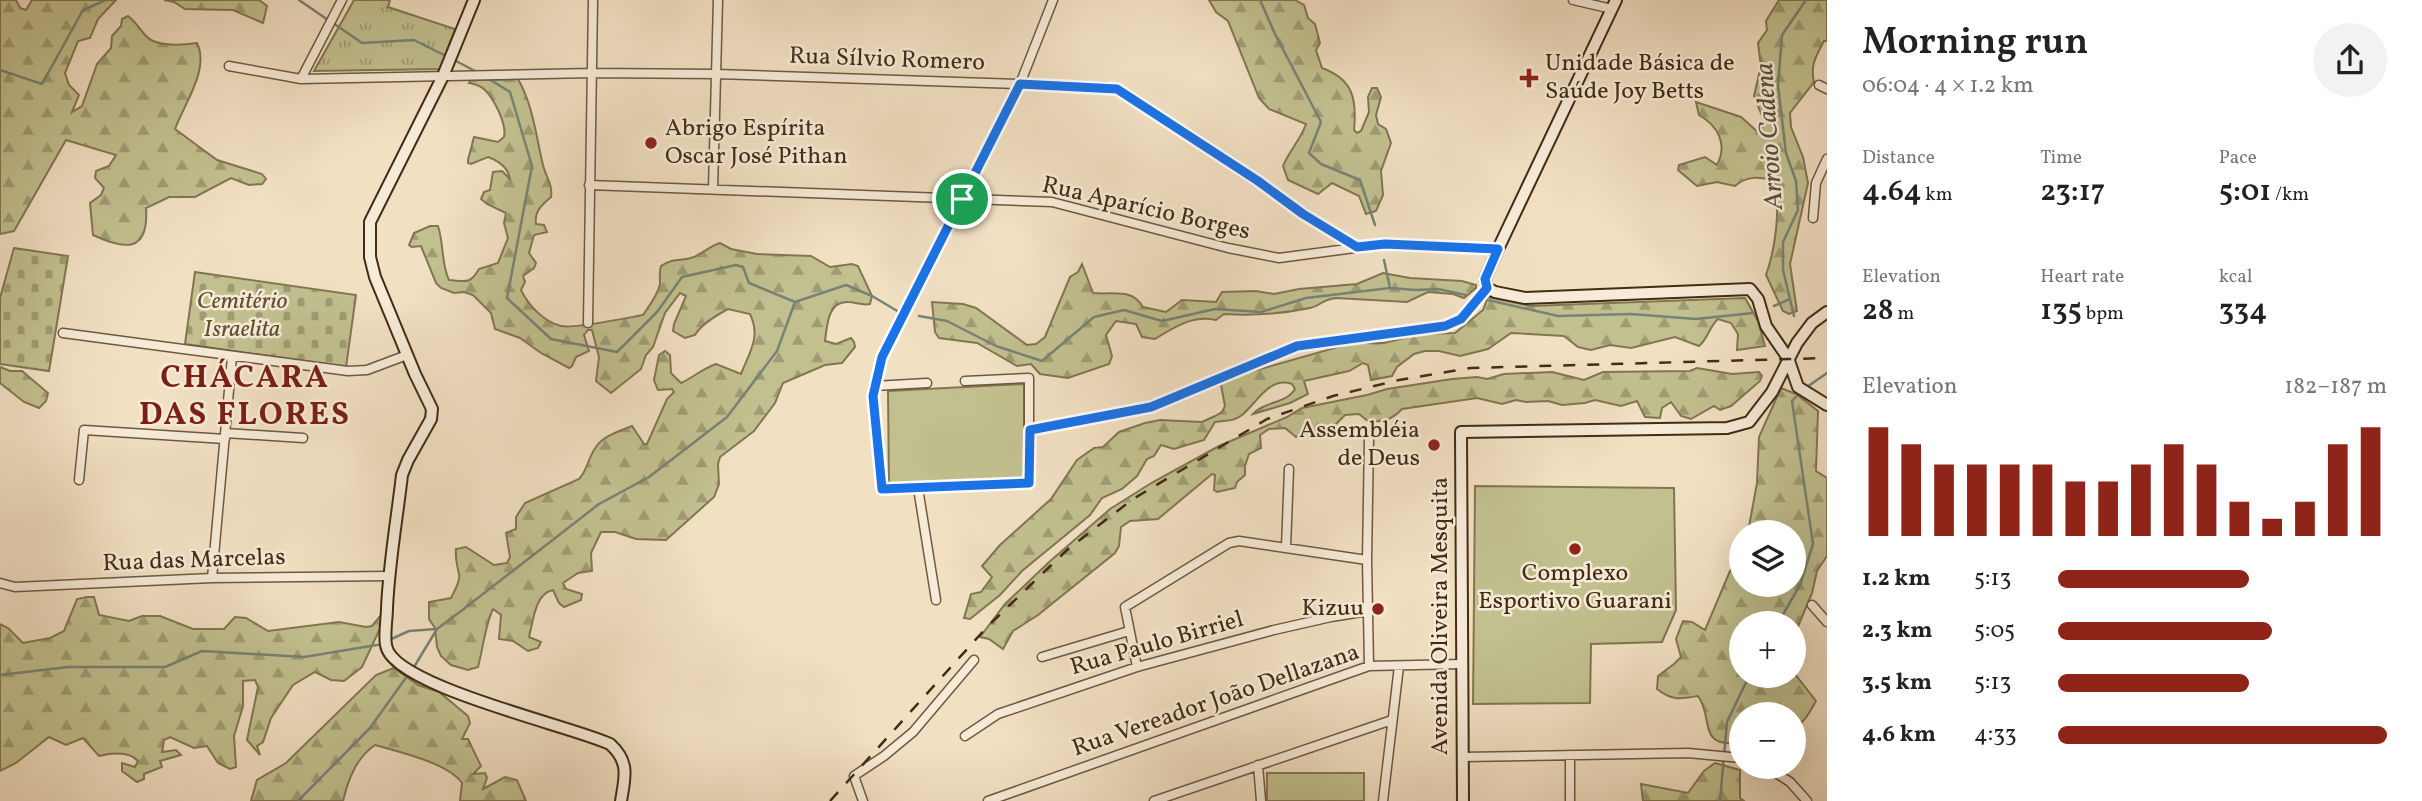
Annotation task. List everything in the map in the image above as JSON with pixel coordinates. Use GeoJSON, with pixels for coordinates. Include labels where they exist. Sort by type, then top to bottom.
{"type":"FeatureCollection","features":[{"type":"Feature","properties":{"kind":"street"},"geometry":{"type":"LineString","coordinates":[[301,79],[342,0]]}},
{"type":"Feature","properties":{"kind":"street"},"geometry":{"type":"LineString","coordinates":[[474,0],[443,76],[370,222],[369,247],[373,267],[407,355],[432,409],[431,419],[402,475],[389,576],[386,645],[389,657],[457,695],[610,744],[622,755],[625,775],[621,801]]}},
{"type":"Feature","properties":{"kind":"street"},"geometry":{"type":"LineString","coordinates":[[588,323],[593,0]]}},
{"type":"Feature","properties":{"kind":"street"},"geometry":{"type":"LineString","coordinates":[[713,189],[718,0]]}},
{"type":"Feature","properties":{"kind":"street"},"geometry":{"type":"LineString","coordinates":[[965,382],[1029,378],[1029,483],[882,489],[873,396],[882,357],[1020,84],[1053,0]]}},
{"type":"Feature","properties":{"kind":"street"},"geometry":{"type":"LineString","coordinates":[[1487,288],[1485,279],[1498,249],[1614,4],[1573,0]]}},
{"type":"Feature","properties":{"kind":"street","name":"Rua Sílvio Romero"},"geometry":{"type":"LineString","coordinates":[[229,66],[301,79],[592,73],[716,74],[1117,89],[1258,181],[1303,214],[1357,247]]}},
{"type":"Feature","properties":{"kind":"street"},"geometry":{"type":"LineString","coordinates":[[1812,218],[1816,183],[1827,159]]}},
{"type":"Feature","properties":{"kind":"street","name":"Rua Aparício Borges"},"geometry":{"type":"LineString","coordinates":[[589,185],[1052,202],[1279,258],[1357,247]]}},
{"type":"Feature","properties":{"kind":"street"},"geometry":{"type":"LineString","coordinates":[[1357,247],[1385,244],[1498,249]]}},
{"type":"Feature","properties":{"kind":"street"},"geometry":{"type":"LineString","coordinates":[[1487,288],[1525,298],[1750,289],[1758,299],[1766,326],[1788,358],[1798,387],[1827,405]]}},
{"type":"Feature","properties":{"kind":"street"},"geometry":{"type":"LineString","coordinates":[[1030,430],[1151,407],[1297,346],[1445,326],[1461,319],[1487,288]]}},
{"type":"Feature","properties":{"kind":"street"},"geometry":{"type":"LineString","coordinates":[[1788,358],[1812,323],[1827,312]]}},
{"type":"Feature","properties":{"kind":"street"},"geometry":{"type":"LineString","coordinates":[[63,333],[348,371],[367,370],[407,355]]}},
{"type":"Feature","properties":{"kind":"street"},"geometry":{"type":"LineString","coordinates":[[212,578],[232,357]]}},
{"type":"Feature","properties":{"kind":"street","name":"Avenida Oliveira Mesquita"},"geometry":{"type":"LineString","coordinates":[[1463,801],[1461,432],[1727,428],[1749,422],[1772,392],[1788,358]]}},
{"type":"Feature","properties":{"kind":"street"},"geometry":{"type":"LineString","coordinates":[[874,386],[927,383]]}},
{"type":"Feature","properties":{"kind":"street"},"geometry":{"type":"LineString","coordinates":[[79,481],[84,430],[303,438]]}},
{"type":"Feature","properties":{"kind":"street"},"geometry":{"type":"LineString","coordinates":[[1369,438],[1369,666]]}},
{"type":"Feature","properties":{"kind":"street"},"geometry":{"type":"LineString","coordinates":[[1286,548],[1289,469]]}},
{"type":"Feature","properties":{"kind":"street"},"geometry":{"type":"LineString","coordinates":[[918,488],[936,600]]}},
{"type":"Feature","properties":{"kind":"street"},"geometry":{"type":"LineString","coordinates":[[1138,667],[1125,607],[1229,543],[1239,541],[1367,560]]}},
{"type":"Feature","properties":{"kind":"street","name":"Rua das Marcelas"},"geometry":{"type":"LineString","coordinates":[[0,583],[15,587],[212,578],[389,576]]}},
{"type":"Feature","properties":{"kind":"street"},"geometry":{"type":"LineString","coordinates":[[1812,605],[1827,622]]}},
{"type":"Feature","properties":{"kind":"street","name":"Rua Paulo Birriel"},"geometry":{"type":"LineString","coordinates":[[965,736],[998,714],[1138,667],[1297,625],[1368,611]]}},
{"type":"Feature","properties":{"kind":"street"},"geometry":{"type":"LineString","coordinates":[[1042,657],[1129,631]]}},
{"type":"Feature","properties":{"kind":"street"},"geometry":{"type":"LineString","coordinates":[[863,801],[854,776],[913,732],[974,660]]}},
{"type":"Feature","properties":{"kind":"street","name":"Rua Vereador João Dellazana"},"geometry":{"type":"LineString","coordinates":[[991,800],[1369,666],[1463,664]]}},
{"type":"Feature","properties":{"kind":"street"},"geometry":{"type":"LineString","coordinates":[[1383,801],[1399,666]]}},
{"type":"Feature","properties":{"kind":"street"},"geometry":{"type":"LineString","coordinates":[[1154,801],[1392,720]]}},
{"type":"Feature","properties":{"kind":"street"},"geometry":{"type":"LineString","coordinates":[[1570,755],[1570,801]]}},
{"type":"Feature","properties":{"kind":"street"},"geometry":{"type":"LineString","coordinates":[[1463,757],[1729,756]]}},
{"type":"Feature","properties":{"kind":"street"},"geometry":{"type":"LineString","coordinates":[[1258,765],[1261,801]]}},
{"type":"Feature","properties":{"kind":"street"},"geometry":{"type":"LineString","coordinates":[[1785,779],[1807,801]]}},
{"type":"Feature","properties":{"kind":"green space"},"geometry":{"type":"Polygon","coordinates":[[[0,0],[16,0],[20,8],[26,10],[32,0],[116,0],[98,19],[90,38],[78,41],[65,73],[69,85],[79,95],[72,112],[82,106],[97,64],[111,48],[112,36],[121,26],[122,19],[128,16],[147,37],[157,42],[178,45],[197,43],[200,53],[198,75],[175,129],[217,160],[262,174],[266,179],[262,184],[249,185],[231,178],[195,197],[169,197],[146,208],[143,233],[133,244],[125,245],[93,235],[90,203],[101,195],[104,188],[95,178],[96,171],[109,166],[116,155],[66,140],[14,231],[0,234],[0,0]]]}},
{"type":"Feature","properties":{"kind":"green space"},"geometry":{"type":"Polygon","coordinates":[[[164,0],[259,0],[267,6],[263,23],[233,10],[185,9],[174,2],[164,0]]]}},
{"type":"Feature","properties":{"kind":"green space"},"geometry":{"type":"Polygon","coordinates":[[[354,0],[390,0],[388,7],[455,29],[440,69],[314,71],[354,0]]]}},
{"type":"Feature","properties":{"kind":"green space"},"geometry":{"type":"Polygon","coordinates":[[[1209,0],[1295,0],[1304,5],[1308,18],[1315,24],[1320,43],[1316,50],[1322,68],[1340,78],[1351,92],[1355,109],[1354,130],[1357,133],[1361,131],[1369,112],[1368,97],[1372,88],[1377,88],[1381,97],[1376,115],[1378,124],[1386,129],[1391,143],[1381,171],[1383,195],[1376,211],[1366,214],[1359,196],[1332,183],[1318,194],[1288,180],[1283,166],[1306,124],[1269,109],[1259,98],[1228,21],[1216,12],[1209,0]]]}},
{"type":"Feature","properties":{"kind":"green space"},"geometry":{"type":"Polygon","coordinates":[[[1779,0],[1827,0],[1827,41],[1824,41],[1814,61],[1814,82],[1790,113],[1791,127],[1803,157],[1808,183],[1790,264],[1797,311],[1789,314],[1783,311],[1766,275],[1776,228],[1775,181],[1754,178],[1735,186],[1717,182],[1697,186],[1678,170],[1679,165],[1705,157],[1717,165],[1722,150],[1716,130],[1699,115],[1696,102],[1741,117],[1760,134],[1764,121],[1754,96],[1761,66],[1758,43],[1767,30],[1766,21],[1779,0]]]}},
{"type":"Feature","properties":{"kind":"green space"},"geometry":{"type":"Polygon","coordinates":[[[518,79],[531,110],[551,193],[551,197],[536,215],[536,224],[544,225],[547,232],[534,235],[529,253],[536,263],[534,268],[523,276],[525,282],[521,290],[532,307],[549,321],[561,326],[577,326],[643,315],[659,288],[661,266],[694,257],[720,243],[731,249],[757,254],[811,256],[830,267],[852,264],[858,266],[872,296],[870,304],[841,303],[832,310],[825,341],[836,344],[851,338],[855,347],[842,363],[825,365],[783,383],[775,403],[754,431],[720,457],[719,484],[714,497],[666,540],[636,539],[615,532],[601,532],[591,553],[592,571],[578,573],[563,583],[566,589],[582,594],[581,600],[564,607],[553,590],[542,596],[529,637],[541,642],[538,648],[528,651],[513,641],[499,639],[501,615],[493,609],[478,667],[468,670],[451,665],[441,656],[435,628],[429,619],[429,602],[451,598],[458,583],[456,549],[466,547],[494,565],[507,563],[510,557],[506,533],[516,529],[516,517],[525,503],[579,479],[596,447],[612,434],[632,426],[644,444],[647,444],[667,399],[674,392],[672,389],[658,390],[654,380],[659,355],[665,351],[670,355],[671,373],[681,383],[716,364],[741,374],[754,337],[750,314],[728,309],[705,324],[695,335],[685,338],[673,331],[686,296],[680,293],[665,313],[653,347],[646,355],[641,369],[611,393],[596,381],[599,357],[592,330],[588,330],[584,335],[589,351],[576,357],[569,368],[520,338],[495,329],[491,313],[473,295],[454,293],[436,283],[421,246],[409,245],[414,233],[430,226],[438,226],[449,280],[467,281],[473,278],[479,269],[498,263],[508,238],[504,223],[506,213],[481,199],[484,192],[490,190],[493,172],[502,171],[510,179],[509,175],[502,165],[488,157],[471,164],[468,160],[474,137],[498,142],[504,137],[504,125],[489,94],[483,88],[469,83],[471,80],[518,79]]]}},
{"type":"Feature","properties":{"kind":"green space"},"geometry":{"type":"Polygon","coordinates":[[[14,248],[68,256],[49,371],[0,364],[0,298],[14,248]]]}},
{"type":"Feature","properties":{"kind":"green space"},"geometry":{"type":"Polygon","coordinates":[[[1082,264],[1093,293],[1128,295],[1139,301],[1143,307],[1166,312],[1182,300],[1216,302],[1222,292],[1256,291],[1274,294],[1357,284],[1383,273],[1410,278],[1462,281],[1476,285],[1476,288],[1464,298],[1453,294],[1428,292],[1407,302],[1336,298],[1314,307],[1288,312],[1224,314],[1216,320],[1199,319],[1184,323],[1155,339],[1142,337],[1136,324],[1116,321],[1106,335],[1112,356],[1109,364],[1068,378],[1040,374],[1031,364],[1017,366],[977,343],[939,338],[935,332],[932,302],[963,304],[976,308],[1027,345],[1036,344],[1045,337],[1070,277],[1078,272],[1082,264]]]}},
{"type":"Feature","properties":{"kind":"green space","name":"Cemitério Israelita"},"geometry":{"type":"Polygon","coordinates":[[[195,272],[356,295],[346,367],[185,344],[195,272]]]}},
{"type":"Feature","properties":{"kind":"green space"},"geometry":{"type":"Polygon","coordinates":[[[1488,297],[1531,306],[1745,298],[1758,321],[1765,346],[1737,350],[1738,334],[1731,323],[1718,319],[1699,346],[1675,337],[1631,348],[1610,345],[1591,350],[1578,347],[1564,336],[1511,333],[1488,349],[1460,356],[1439,351],[1414,354],[1397,367],[1392,376],[1371,380],[1368,365],[1363,363],[1349,371],[1304,381],[1308,394],[1290,403],[1253,414],[1286,397],[1295,389],[1292,384],[1277,384],[1264,392],[1239,417],[1215,422],[1204,440],[1174,449],[1161,445],[1154,456],[1147,459],[1137,476],[1122,489],[1102,498],[1090,515],[1022,571],[1000,595],[970,619],[964,618],[971,594],[981,592],[992,577],[982,566],[1000,545],[1051,499],[1077,460],[1094,448],[1103,447],[1119,432],[1160,420],[1202,422],[1215,416],[1222,412],[1225,406],[1221,385],[1225,379],[1352,343],[1384,343],[1421,334],[1455,333],[1483,310],[1488,297]]]}},
{"type":"Feature","properties":{"kind":"green space"},"geometry":{"type":"Polygon","coordinates":[[[0,367],[10,371],[22,371],[48,393],[46,401],[39,408],[24,402],[0,383],[0,367]]]}},
{"type":"Feature","properties":{"kind":"green space"},"geometry":{"type":"Polygon","coordinates":[[[1697,368],[1732,374],[1759,372],[1762,376],[1760,381],[1731,406],[1720,410],[1714,406],[1691,419],[1681,416],[1671,402],[1662,408],[1660,418],[1645,417],[1637,401],[1621,406],[1595,400],[1562,405],[1548,401],[1516,400],[1502,404],[1477,398],[1402,409],[1391,418],[1379,421],[1369,422],[1359,414],[1345,415],[1335,425],[1296,437],[1285,428],[1269,429],[1260,435],[1261,448],[1249,454],[1245,475],[1235,488],[1217,492],[1214,490],[1215,475],[1212,474],[1158,519],[1130,521],[1121,527],[1119,546],[1115,553],[1038,615],[1013,631],[1003,649],[989,639],[980,637],[1005,604],[1110,509],[1219,446],[1302,408],[1387,389],[1452,379],[1487,379],[1504,374],[1552,372],[1584,380],[1603,372],[1690,371],[1697,368]]]}},
{"type":"Feature","properties":{"kind":"green space"},"geometry":{"type":"Polygon","coordinates":[[[1024,384],[1024,479],[889,485],[888,391],[1024,384]]]}},
{"type":"Feature","properties":{"kind":"green space"},"geometry":{"type":"Polygon","coordinates":[[[1781,388],[1796,394],[1818,411],[1816,471],[1827,478],[1827,556],[1817,571],[1804,611],[1729,611],[1729,688],[1806,688],[1816,701],[1806,717],[1806,702],[1729,702],[1727,743],[1712,737],[1698,696],[1667,696],[1657,689],[1658,676],[1681,657],[1676,639],[1683,621],[1692,622],[1705,630],[1729,573],[1729,597],[1806,597],[1806,520],[1750,520],[1757,483],[1759,437],[1781,388]]]}},
{"type":"Feature","properties":{"kind":"green space","name":"Complexo Esportivo Guarani"},"geometry":{"type":"Polygon","coordinates":[[[1475,486],[1674,488],[1676,610],[1662,642],[1591,644],[1590,703],[1473,704],[1475,486]]]}},
{"type":"Feature","properties":{"kind":"green space"},"geometry":{"type":"Polygon","coordinates":[[[94,597],[99,615],[129,621],[142,616],[160,616],[193,629],[224,629],[235,617],[246,618],[268,631],[339,622],[366,627],[372,626],[381,615],[384,620],[362,667],[344,681],[331,680],[315,672],[293,685],[271,718],[263,742],[257,746],[260,755],[247,740],[258,687],[255,680],[243,681],[243,706],[234,736],[236,767],[230,769],[218,763],[207,746],[194,748],[170,737],[164,740],[162,752],[176,750],[181,755],[160,761],[162,767],[144,774],[144,779],[137,782],[122,771],[122,763],[135,767],[138,761],[134,758],[120,754],[99,756],[83,738],[66,745],[49,737],[16,763],[0,771],[0,624],[23,643],[50,638],[64,631],[77,599],[94,597]]]}},
{"type":"Feature","properties":{"kind":"green space"},"geometry":{"type":"Polygon","coordinates":[[[394,668],[418,685],[439,692],[468,716],[470,723],[462,739],[468,739],[481,766],[473,774],[485,773],[487,778],[483,789],[505,777],[517,780],[526,801],[460,801],[462,783],[446,770],[422,759],[375,745],[368,750],[354,770],[343,801],[251,801],[257,780],[286,763],[376,675],[394,668]]]}},
{"type":"Feature","properties":{"kind":"green space"},"geometry":{"type":"Polygon","coordinates":[[[1715,763],[1729,767],[1729,779],[1740,779],[1740,798],[1744,801],[1643,801],[1641,784],[1688,793],[1704,771],[1715,763]]]}},
{"type":"Feature","properties":{"kind":"green space"},"geometry":{"type":"Polygon","coordinates":[[[1267,773],[1364,773],[1364,801],[1267,801],[1267,773]]]}},
{"type":"Feature","properties":{"kind":"waterway"},"geometry":{"type":"LineString","coordinates":[[0,70],[42,84],[83,10],[106,0]]}},
{"type":"Feature","properties":{"kind":"waterway"},"geometry":{"type":"LineString","coordinates":[[299,0],[328,20]]}},
{"type":"Feature","properties":{"kind":"waterway"},"geometry":{"type":"LineString","coordinates":[[1260,0],[1321,122],[1309,153],[1321,164],[1360,180],[1375,225]]}},
{"type":"Feature","properties":{"kind":"waterway","name":"Arroio Cadena"},"geometry":{"type":"LineString","coordinates":[[1794,316],[1783,270],[1783,242],[1798,210],[1796,181],[1786,153],[1778,86],[1782,35],[1806,0]]}},
{"type":"Feature","properties":{"kind":"waterway"},"geometry":{"type":"LineString","coordinates":[[333,23],[362,43],[414,40],[446,56]]}},
{"type":"Feature","properties":{"kind":"waterway"},"geometry":{"type":"LineString","coordinates":[[452,59],[477,72]]}},
{"type":"Feature","properties":{"kind":"waterway"},"geometry":{"type":"LineString","coordinates":[[489,79],[510,92],[532,166],[507,298],[551,339],[617,352],[657,312],[682,277],[736,265],[743,267],[749,283],[795,302],[846,285],[899,312]]}},
{"type":"Feature","properties":{"kind":"waterway"},"geometry":{"type":"LineString","coordinates":[[1384,260],[1390,288]]}},
{"type":"Feature","properties":{"kind":"waterway"},"geometry":{"type":"LineString","coordinates":[[919,316],[947,321],[996,346],[1042,361],[1094,317],[1124,310],[1162,321],[1215,309],[1261,312],[1306,298],[1390,288],[1438,289],[1466,295]]}},
{"type":"Feature","properties":{"kind":"waterway"},"geometry":{"type":"LineString","coordinates":[[1774,306],[1790,299]]}},
{"type":"Feature","properties":{"kind":"waterway"},"geometry":{"type":"LineString","coordinates":[[1488,300],[1558,316],[1631,314],[1696,319],[1753,313]]}},
{"type":"Feature","properties":{"kind":"waterway"},"geometry":{"type":"LineString","coordinates":[[414,667],[437,629],[599,504],[649,477],[727,417],[777,351],[795,302]]}},
{"type":"Feature","properties":{"kind":"waterway"},"geometry":{"type":"LineString","coordinates":[[1807,387],[1827,373]]}},
{"type":"Feature","properties":{"kind":"waterway","name":"Arroio Cadena"},"geometry":{"type":"LineString","coordinates":[[1785,611],[1800,585],[1813,544],[1792,401],[1801,391]]}},
{"type":"Feature","properties":{"kind":"waterway"},"geometry":{"type":"LineString","coordinates":[[389,640],[409,631],[436,629]]}},
{"type":"Feature","properties":{"kind":"waterway"},"geometry":{"type":"LineString","coordinates":[[0,675],[68,667],[165,667],[202,651],[304,657],[383,644]]}},
{"type":"Feature","properties":{"kind":"waterway"},"geometry":{"type":"LineString","coordinates":[[298,801],[370,728],[410,672]]}},
{"type":"Feature","properties":{"kind":"waterway","name":"Arroio Cadena"},"geometry":{"type":"LineString","coordinates":[[1720,801],[1727,722],[1743,688]]}},
{"type":"Feature","properties":{"kind":"railway"},"geometry":{"type":"LineString","coordinates":[[830,801],[987,627],[1068,549],[1133,499],[1267,419],[1333,396],[1399,380],[1471,368],[1827,358]]}},
{"type":"Feature","properties":{"kind":"place","name":"Unidade Básica de Saúde Joy Betts"},"geometry":{"type":"Point","coordinates":[1529,78]}},
{"type":"Feature","properties":{"kind":"place","name":"Abrigo Espírita Oscar José Pithan"},"geometry":{"type":"Point","coordinates":[651,143]}},
{"type":"Feature","properties":{"kind":"place","name":"Assembléia de Deus"},"geometry":{"type":"Point","coordinates":[1434,445]}},
{"type":"Feature","properties":{"kind":"place","name":"Complexo Esportivo Guarani"},"geometry":{"type":"Point","coordinates":[1575,549]}},
{"type":"Feature","properties":{"kind":"place","name":"Kizuu"},"geometry":{"type":"Point","coordinates":[1378,609]}},
{"type":"Feature","properties":{"kind":"district","name":"CHÁCARA DAS FLORES"},"geometry":{"type":"Point","coordinates":[245,398]}},
{"type":"Feature","properties":{"kind":"route"},"geometry":{"type":"LineString","coordinates":[[1020,84],[1105,87],[1117,89],[1130,96],[1303,214],[1357,247],[1385,244],[1498,249],[1485,279],[1487,288],[1461,319],[1445,326],[1297,346],[1151,407],[1030,430],[1029,483],[882,489],[873,396],[882,357],[962,199],[1020,84]]}}]}
